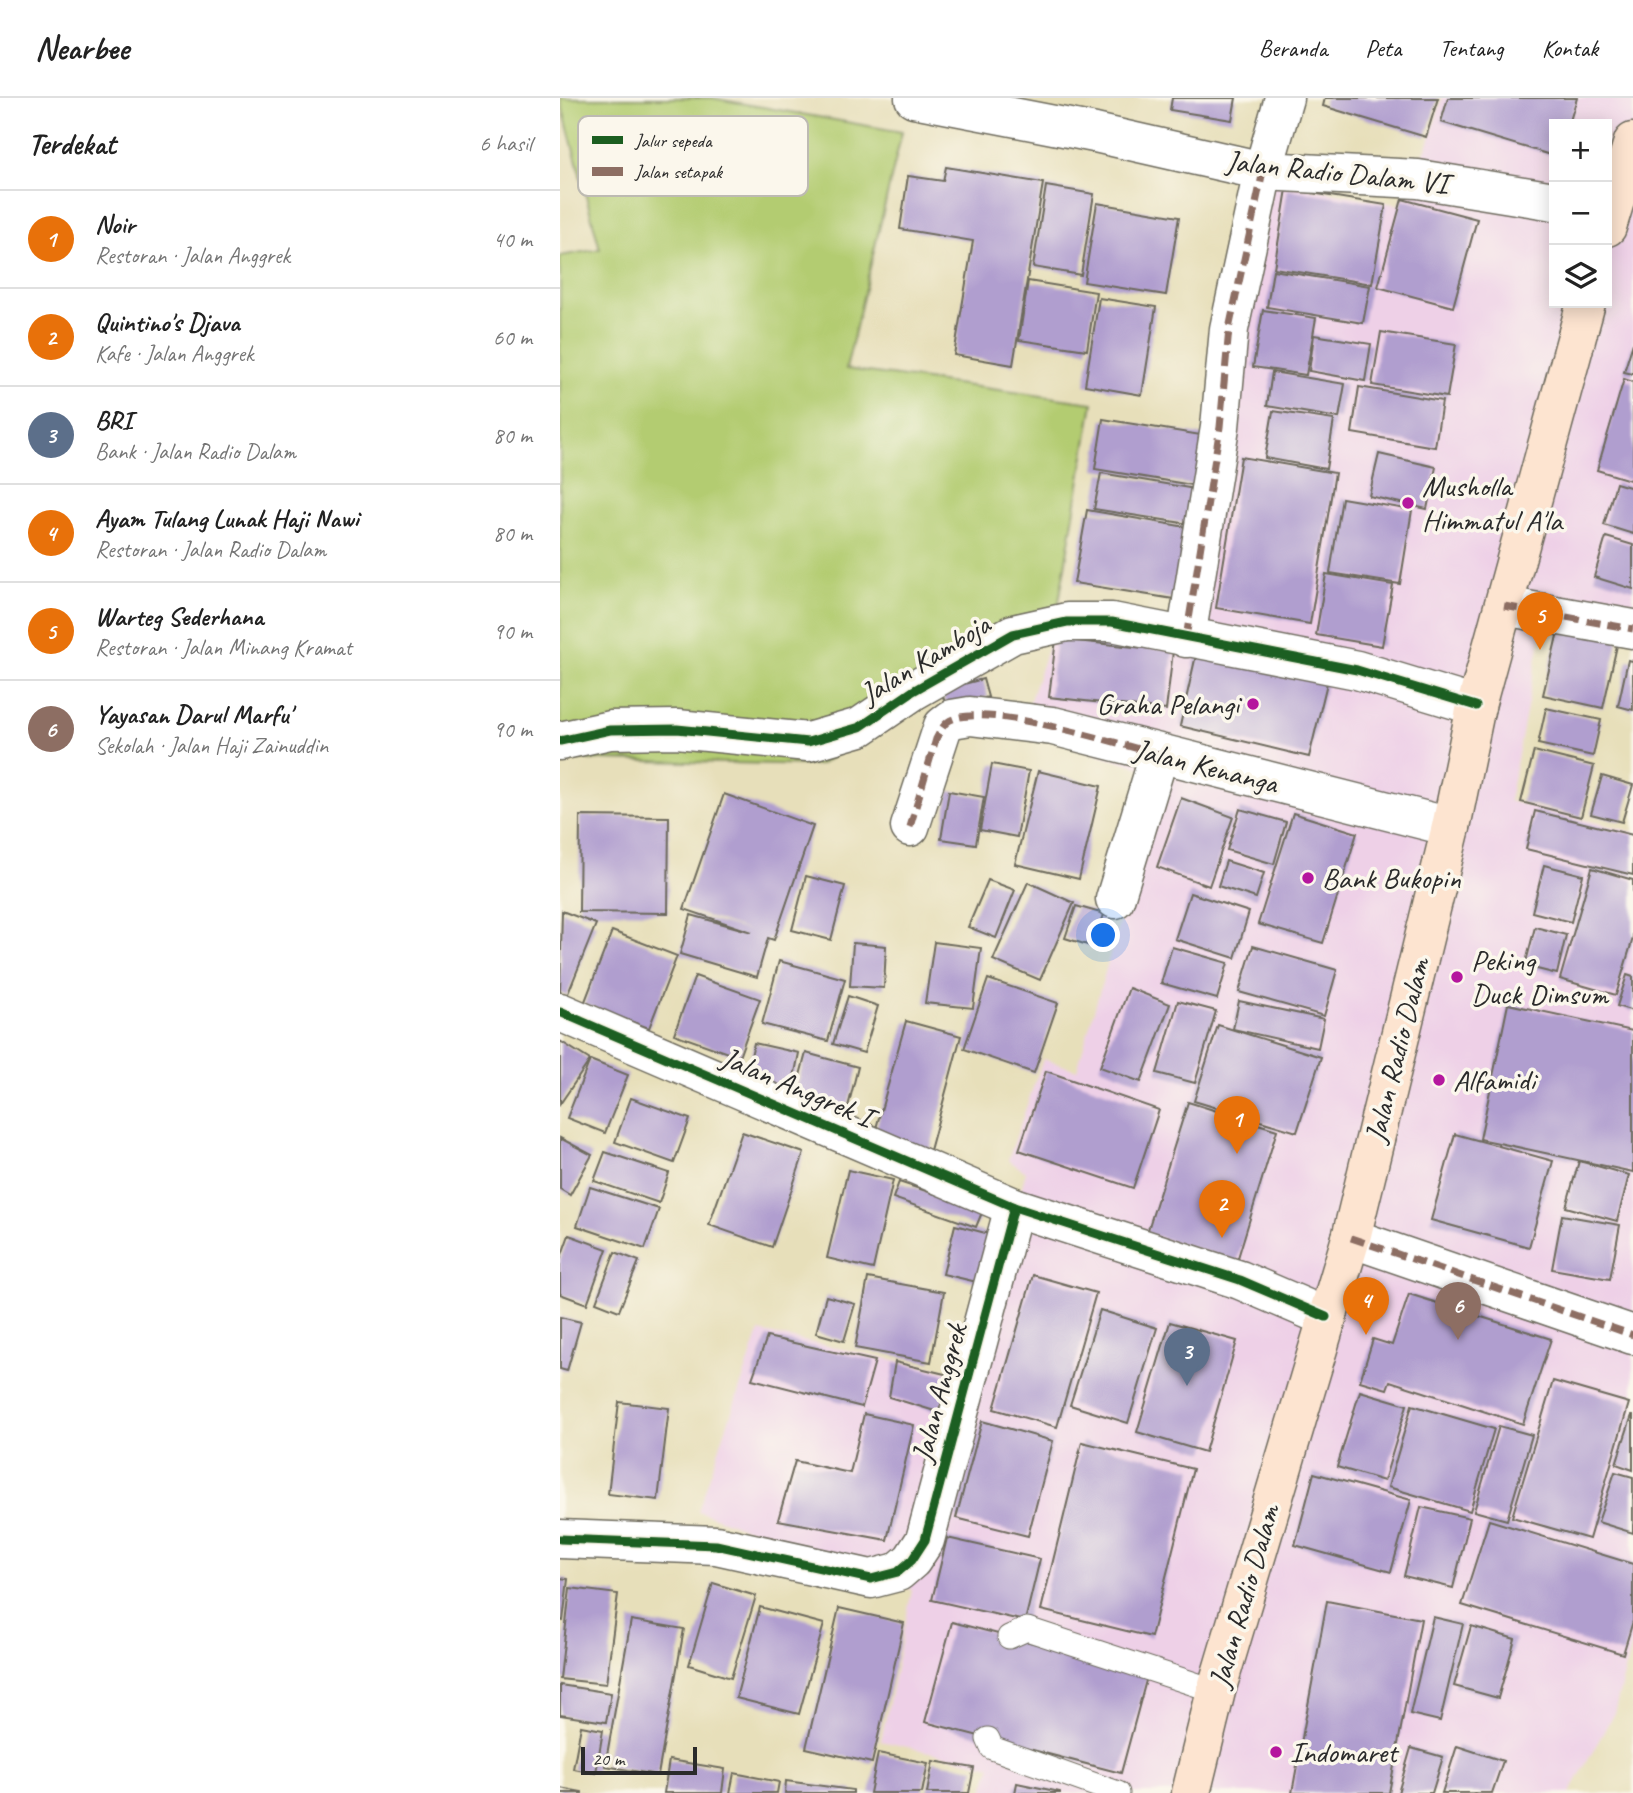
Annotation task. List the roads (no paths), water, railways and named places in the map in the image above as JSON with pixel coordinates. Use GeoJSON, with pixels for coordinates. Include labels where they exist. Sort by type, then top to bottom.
{"type":"FeatureCollection","features":[{"type":"Feature","properties":{"kind":"main road"},"geometry":{"type":"LineString","coordinates":[[1612,204],[1633,142]]}},
{"type":"Feature","properties":{"kind":"main road","name":"Jalan Radio Dalam"},"geometry":{"type":"LineString","coordinates":[[1191,1793],[1216,1691],[1351,1238],[1451,827],[1476,706],[1585,308]]}},
{"type":"Feature","properties":{"kind":"street","name":"Jalan Radio Dalam VI"},"geometry":{"type":"LineString","coordinates":[[914,98],[1095,133],[1263,171],[1418,179],[1549,200]]}},
{"type":"Feature","properties":{"kind":"street"},"geometry":{"type":"LineString","coordinates":[[1186,638],[1220,427],[1229,329],[1263,171],[1284,98]]}},
{"type":"Feature","properties":{"kind":"street"},"geometry":{"type":"LineString","coordinates":[[1504,606],[1633,629]]}},
{"type":"Feature","properties":{"kind":"street","name":"Jalan Kamboja"},"geometry":{"type":"LineString","coordinates":[[560,741],[610,730],[677,729],[808,742],[860,727],[913,691],[1013,634],[1067,622],[1112,622],[1357,670],[1476,706]]}},
{"type":"Feature","properties":{"kind":"street","name":"Jalan Kenanga"},"geometry":{"type":"LineString","coordinates":[[910,827],[936,738],[943,726],[952,719],[980,717],[1053,726],[1451,827]]}},
{"type":"Feature","properties":{"kind":"street"},"geometry":{"type":"LineString","coordinates":[[1115,899],[1159,755]]}},
{"type":"Feature","properties":{"kind":"street","name":"Jalan Anggrek I"},"geometry":{"type":"LineString","coordinates":[[560,1012],[1014,1207]]}},
{"type":"Feature","properties":{"kind":"street"},"geometry":{"type":"LineString","coordinates":[[1014,1207],[1240,1280],[1326,1317]]}},
{"type":"Feature","properties":{"kind":"street","name":"Jalan Anggrek"},"geometry":{"type":"LineString","coordinates":[[560,1539],[716,1545],[871,1579],[898,1572],[912,1560],[925,1540],[1014,1207]]}},
{"type":"Feature","properties":{"kind":"street"},"geometry":{"type":"LineString","coordinates":[[1351,1238],[1633,1335]]}},
{"type":"Feature","properties":{"kind":"lane"},"geometry":{"type":"LineString","coordinates":[[1009,1637],[1027,1629],[1216,1691]]}},
{"type":"Feature","properties":{"kind":"lane"},"geometry":{"type":"LineString","coordinates":[[988,1739],[992,1748],[1118,1793]]}},
{"type":"Feature","properties":{"kind":"place","name":"Musholla Himmatul A'la"},"geometry":{"type":"Point","coordinates":[1408,503]}},
{"type":"Feature","properties":{"kind":"place","name":"Warteg Sederhana"},"geometry":{"type":"Point","coordinates":[1540,650]}},
{"type":"Feature","properties":{"kind":"place","name":"Graha Pelangi"},"geometry":{"type":"Point","coordinates":[1253,704]}},
{"type":"Feature","properties":{"kind":"place","name":"Bank Bukopin"},"geometry":{"type":"Point","coordinates":[1308,878]}},
{"type":"Feature","properties":{"kind":"place","name":"Peking Duck Dimsum"},"geometry":{"type":"Point","coordinates":[1457,977]}},
{"type":"Feature","properties":{"kind":"place","name":"Alfamidi"},"geometry":{"type":"Point","coordinates":[1439,1080]}},
{"type":"Feature","properties":{"kind":"place","name":"Noir"},"geometry":{"type":"Point","coordinates":[1237,1154]}},
{"type":"Feature","properties":{"kind":"place","name":"Quintino's Djava"},"geometry":{"type":"Point","coordinates":[1222,1238]}},
{"type":"Feature","properties":{"kind":"place","name":"Ayam Tulang Lunak Haji Nawi"},"geometry":{"type":"Point","coordinates":[1366,1335]}},
{"type":"Feature","properties":{"kind":"place","name":"Yayasan Darul Marfu'"},"geometry":{"type":"Point","coordinates":[1458,1340]}},
{"type":"Feature","properties":{"kind":"place","name":"BRI"},"geometry":{"type":"Point","coordinates":[1187,1386]}},
{"type":"Feature","properties":{"kind":"place","name":"Indomaret"},"geometry":{"type":"Point","coordinates":[1276,1752]}}]}
